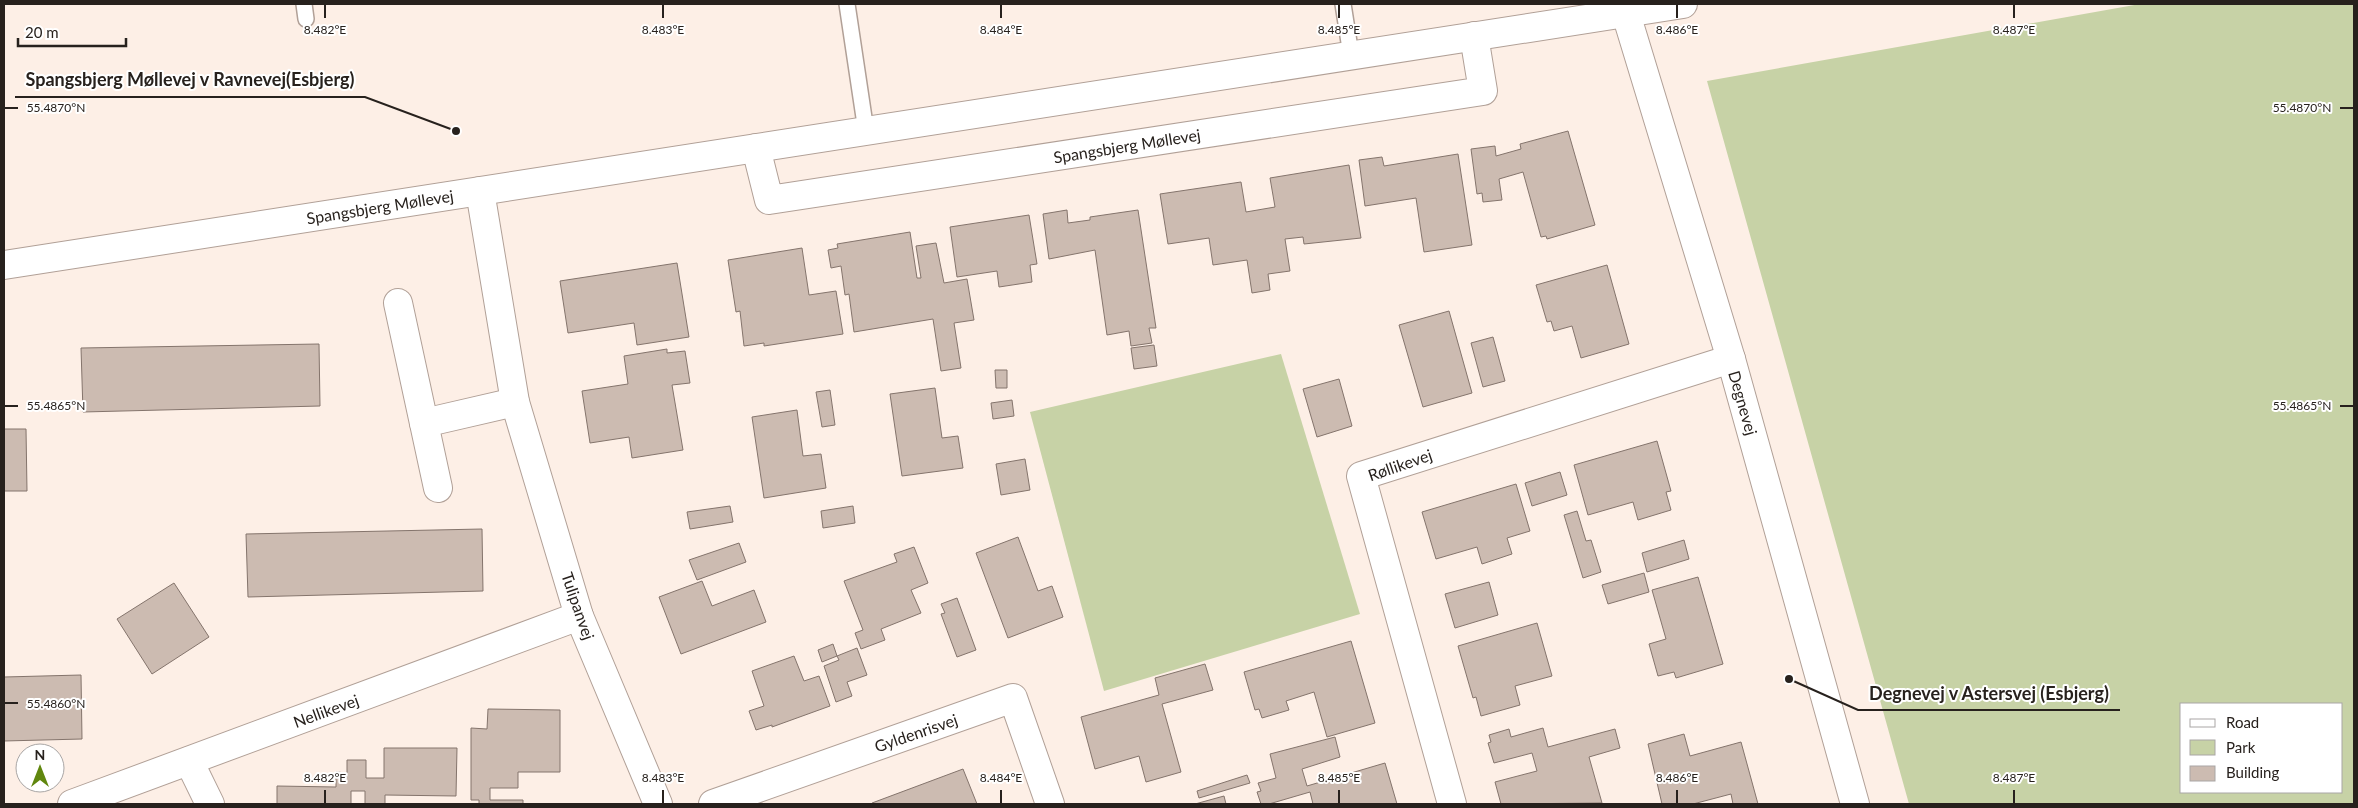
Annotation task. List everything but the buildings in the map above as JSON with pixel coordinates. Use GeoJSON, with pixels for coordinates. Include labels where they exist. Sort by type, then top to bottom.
{"type":"FeatureCollection","features":[{"type":"Feature","properties":{"kind":"street","name":"Spangsbjerg Møllevej"},"geometry":{"type":"LineString","coordinates":[[4,265],[1474,36],[1624,8],[1683,4]]}},
{"type":"Feature","properties":{"kind":"street","name":"Degnevej"},"geometry":{"type":"LineString","coordinates":[[1624,8],[1731,359],[1855,804]]}},
{"type":"Feature","properties":{"kind":"street","name":"Spangsbjerg Møllevej"},"geometry":{"type":"LineString","coordinates":[[756,148],[769,200],[1483,91],[1474,36]]}},
{"type":"Feature","properties":{"kind":"street","name":"Tulipanvej"},"geometry":{"type":"LineString","coordinates":[[480,191],[515,402],[579,616],[658,804]]}},
{"type":"Feature","properties":{"kind":"street"},"geometry":{"type":"LineString","coordinates":[[398,303],[438,488]]}},
{"type":"Feature","properties":{"kind":"street","name":"Røllikevej"},"geometry":{"type":"LineString","coordinates":[[1452,804],[1361,476],[1731,359]]}},
{"type":"Feature","properties":{"kind":"street"},"geometry":{"type":"LineString","coordinates":[[424,424],[515,402]]}},
{"type":"Feature","properties":{"kind":"street","name":"Nellikevej"},"geometry":{"type":"LineString","coordinates":[[72,804],[579,616]]}},
{"type":"Feature","properties":{"kind":"street","name":"Gyldenrisvej"},"geometry":{"type":"LineString","coordinates":[[713,804],[1014,698],[1050,804]]}},
{"type":"Feature","properties":{"kind":"street"},"geometry":{"type":"LineString","coordinates":[[189,762],[210,804]]}},
{"type":"Feature","properties":{"kind":"lane"},"geometry":{"type":"LineString","coordinates":[[304,4],[306,19]]}},
{"type":"Feature","properties":{"kind":"lane"},"geometry":{"type":"LineString","coordinates":[[847,4],[866,131]]}},
{"type":"Feature","properties":{"kind":"lane"},"geometry":{"type":"LineString","coordinates":[[1343,4],[1351,55]]}},
{"type":"Feature","properties":{"kind":"green space"},"geometry":{"type":"Polygon","coordinates":[[[2140,4],[2354,4],[2354,804],[1909,804],[1707,81],[2140,4]]]}},
{"type":"Feature","properties":{"kind":"green space"},"geometry":{"type":"Polygon","coordinates":[[[1281,354],[1360,614],[1104,691],[1030,412],[1281,354]]]}},
{"type":"Feature","properties":{"kind":"place","name":"Spangsbjerg Møllevej v Ravnevej(Esbjerg)"},"geometry":{"type":"Point","coordinates":[456,131]}},
{"type":"Feature","properties":{"kind":"place","name":"Degnevej v Astersvej (Esbjerg)"},"geometry":{"type":"Point","coordinates":[1789,679]}}]}
